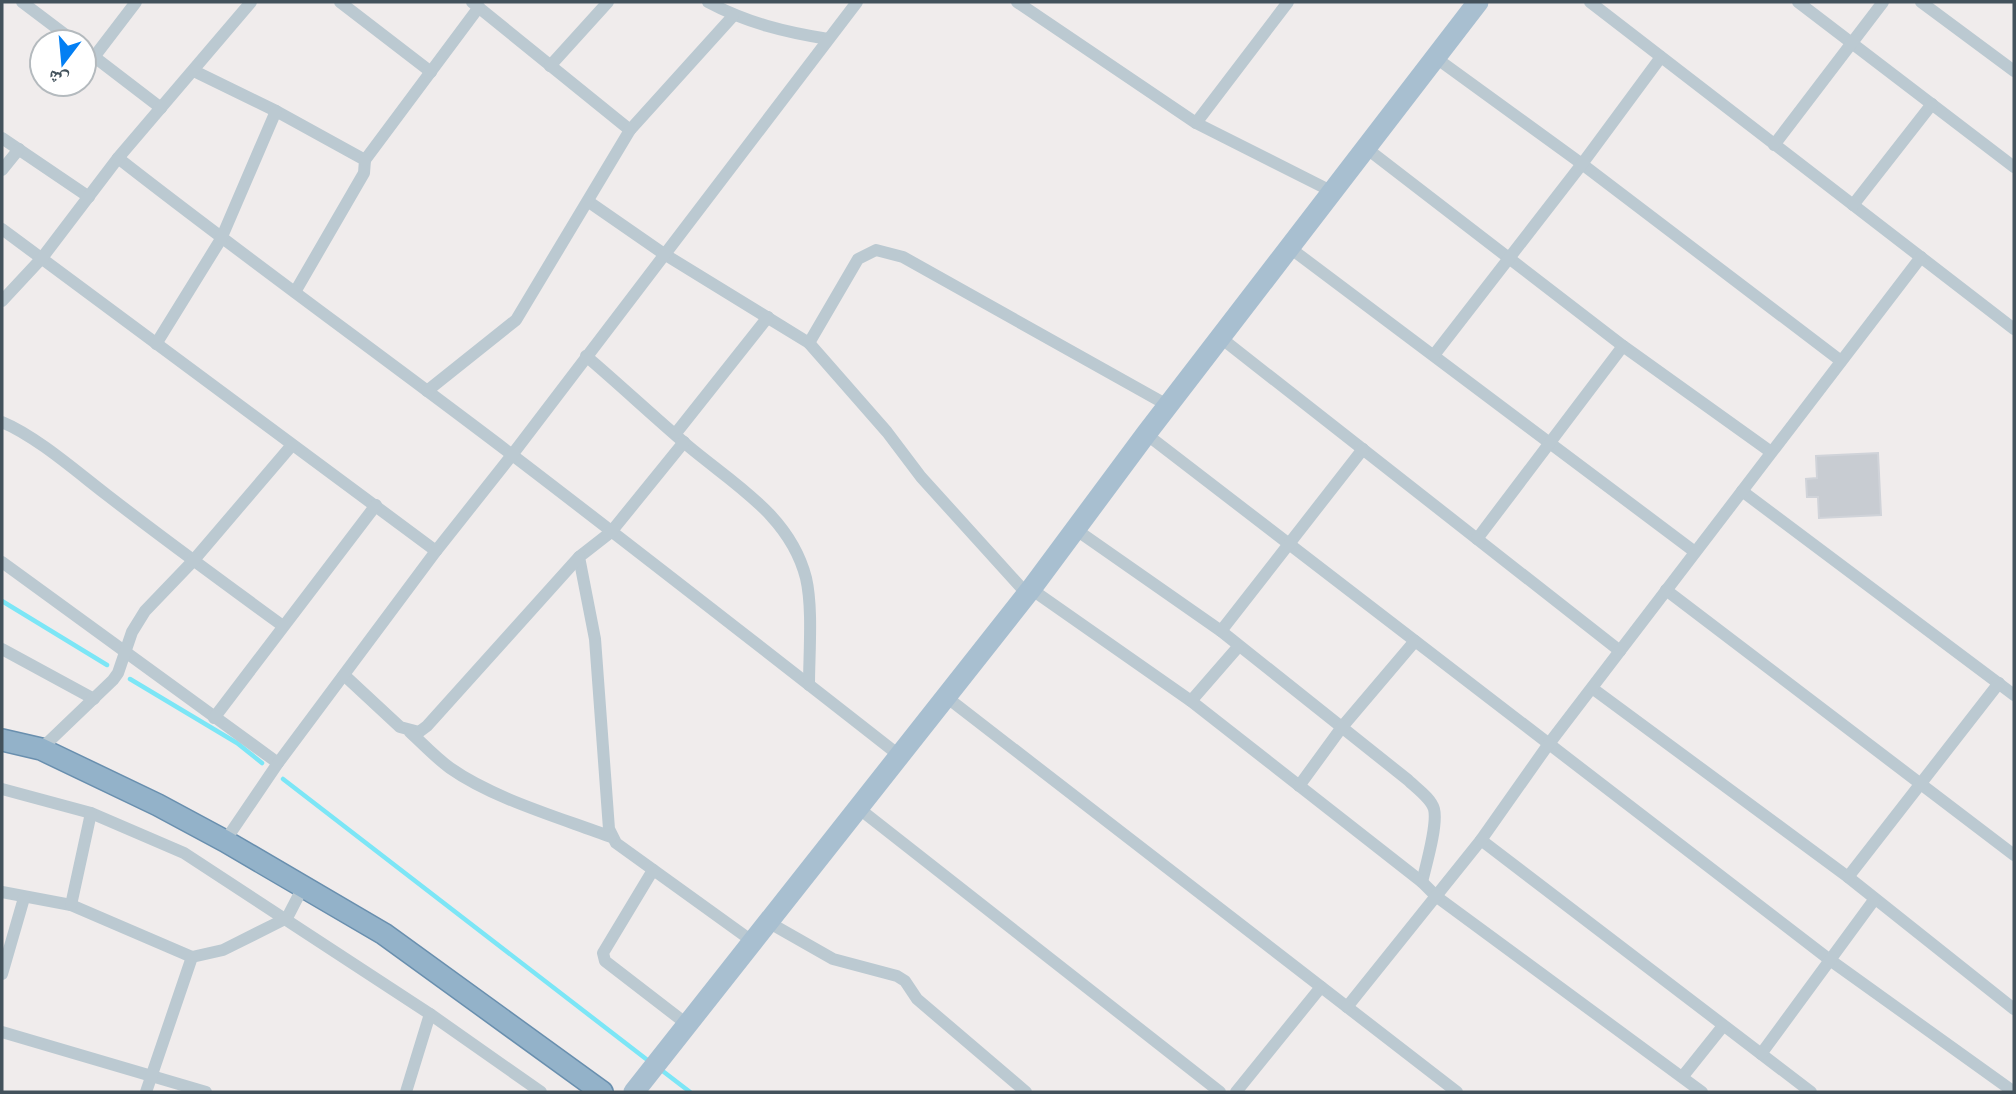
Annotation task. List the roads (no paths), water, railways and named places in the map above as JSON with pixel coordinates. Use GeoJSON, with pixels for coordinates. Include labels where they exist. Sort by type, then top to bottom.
{"type":"FeatureCollection","features":[{"type":"Feature","properties":{"kind":"highway"},"geometry":{"type":"LineString","coordinates":[[2,740],[41,749],[158,805],[384,934],[602,1092]]}},
{"type":"Feature","properties":{"kind":"main road"},"geometry":{"type":"LineString","coordinates":[[639,1085],[1029,591],[1146,434],[1478,2]]}},
{"type":"Feature","properties":{"kind":"street"},"geometry":{"type":"LineString","coordinates":[[22,2],[56,28]]}},
{"type":"Feature","properties":{"kind":"street"},"geometry":{"type":"LineString","coordinates":[[98,43],[136,2]]}},
{"type":"Feature","properties":{"kind":"street"},"geometry":{"type":"LineString","coordinates":[[2,301],[42,258],[118,158],[251,2]]}},
{"type":"Feature","properties":{"kind":"street"},"geometry":{"type":"LineString","coordinates":[[340,2],[431,72]]}},
{"type":"Feature","properties":{"kind":"street"},"geometry":{"type":"LineString","coordinates":[[550,66],[608,2]]}},
{"type":"Feature","properties":{"kind":"street"},"geometry":{"type":"LineString","coordinates":[[708,2],[733,16],[779,30],[828,39]]}},
{"type":"Feature","properties":{"kind":"street"},"geometry":{"type":"LineString","coordinates":[[225,841],[278,763],[436,551],[857,2]]}},
{"type":"Feature","properties":{"kind":"street"},"geometry":{"type":"LineString","coordinates":[[1017,2],[1196,123],[1333,192]]}},
{"type":"Feature","properties":{"kind":"street"},"geometry":{"type":"LineString","coordinates":[[1196,123],[1288,2]]}},
{"type":"Feature","properties":{"kind":"street"},"geometry":{"type":"LineString","coordinates":[[1591,2],[2014,329]]}},
{"type":"Feature","properties":{"kind":"street"},"geometry":{"type":"LineString","coordinates":[[1798,2],[2014,167]]}},
{"type":"Feature","properties":{"kind":"street"},"geometry":{"type":"LineString","coordinates":[[1774,145],[1883,2]]}},
{"type":"Feature","properties":{"kind":"street"},"geometry":{"type":"LineString","coordinates":[[1922,2],[2014,71]]}},
{"type":"Feature","properties":{"kind":"street"},"geometry":{"type":"LineString","coordinates":[[295,292],[365,173],[365,160],[431,72],[476,4],[630,130]]}},
{"type":"Feature","properties":{"kind":"street"},"geometry":{"type":"LineString","coordinates":[[427,391],[516,320],[630,130],[733,16]]}},
{"type":"Feature","properties":{"kind":"street"},"geometry":{"type":"LineString","coordinates":[[1434,355],[1661,57]]}},
{"type":"Feature","properties":{"kind":"street"},"geometry":{"type":"LineString","coordinates":[[1436,58],[1582,164],[1841,361]]}},
{"type":"Feature","properties":{"kind":"street"},"geometry":{"type":"LineString","coordinates":[[98,60],[161,108]]}},
{"type":"Feature","properties":{"kind":"street"},"geometry":{"type":"LineString","coordinates":[[194,71],[276,111],[365,160]]}},
{"type":"Feature","properties":{"kind":"street"},"geometry":{"type":"LineString","coordinates":[[1853,205],[1932,104]]}},
{"type":"Feature","properties":{"kind":"street"},"geometry":{"type":"LineString","coordinates":[[156,344],[221,239],[276,111]]}},
{"type":"Feature","properties":{"kind":"street"},"geometry":{"type":"LineString","coordinates":[[2,138],[89,197]]}},
{"type":"Feature","properties":{"kind":"street"},"geometry":{"type":"LineString","coordinates":[[1366,148],[1623,346],[1771,452]]}},
{"type":"Feature","properties":{"kind":"street"},"geometry":{"type":"LineString","coordinates":[[2,170],[19,149]]}},
{"type":"Feature","properties":{"kind":"street"},"geometry":{"type":"LineString","coordinates":[[118,158],[221,239],[512,455],[900,756]]}},
{"type":"Feature","properties":{"kind":"street"},"geometry":{"type":"LineString","coordinates":[[589,202],[664,254],[809,343],[887,432],[921,477],[1029,591],[1191,701],[1422,882],[1437,897],[1702,1092]]}},
{"type":"Feature","properties":{"kind":"street"},"geometry":{"type":"LineString","coordinates":[[2,229],[436,551]]}},
{"type":"Feature","properties":{"kind":"street"},"geometry":{"type":"LineString","coordinates":[[1290,248],[1695,552]]}},
{"type":"Feature","properties":{"kind":"street"},"geometry":{"type":"LineString","coordinates":[[809,343],[858,259],[876,250],[903,257],[1169,406]]}},
{"type":"Feature","properties":{"kind":"street"},"geometry":{"type":"LineString","coordinates":[[1347,1007],[1481,840],[1548,745],[1921,257]]}},
{"type":"Feature","properties":{"kind":"street"},"geometry":{"type":"LineString","coordinates":[[344,675],[400,727],[419,732],[427,726],[579,557],[611,532],[768,317]]}},
{"type":"Feature","properties":{"kind":"street"},"geometry":{"type":"LineString","coordinates":[[1221,338],[1620,651]]}},
{"type":"Feature","properties":{"kind":"street"},"geometry":{"type":"LineString","coordinates":[[1477,539],[1623,346]]}},
{"type":"Feature","properties":{"kind":"street"},"geometry":{"type":"LineString","coordinates":[[586,356],[774,516],[794,546],[807,585],[809,685]]}},
{"type":"Feature","properties":{"kind":"street"},"geometry":{"type":"LineString","coordinates":[[2,422],[15,427],[58,458],[283,626]]}},
{"type":"Feature","properties":{"kind":"street"},"geometry":{"type":"LineString","coordinates":[[1146,434],[1830,960],[2014,1092]]}},
{"type":"Feature","properties":{"kind":"street"},"geometry":{"type":"LineString","coordinates":[[41,749],[116,677],[132,632],[145,611],[193,561],[292,445]]}},
{"type":"Feature","properties":{"kind":"street"},"geometry":{"type":"LineString","coordinates":[[1221,631],[1363,450]]}},
{"type":"Feature","properties":{"kind":"street"},"geometry":{"type":"LineString","coordinates":[[1742,491],[2014,695]]}},
{"type":"Feature","properties":{"kind":"street"},"geometry":{"type":"LineString","coordinates":[[214,718],[376,505]]}},
{"type":"Feature","properties":{"kind":"street"},"geometry":{"type":"LineString","coordinates":[[1075,529],[1221,631],[1408,780],[1430,801],[1435,811],[1422,882]]}},
{"type":"Feature","properties":{"kind":"street"},"geometry":{"type":"LineString","coordinates":[[579,557],[595,639],[608,829],[611,837],[616,844],[752,941]]}},
{"type":"Feature","properties":{"kind":"street"},"geometry":{"type":"LineString","coordinates":[[2,562],[278,763]]}},
{"type":"Feature","properties":{"kind":"street"},"geometry":{"type":"LineString","coordinates":[[1667,590],[2014,855]]}},
{"type":"Feature","properties":{"kind":"street"},"geometry":{"type":"LineString","coordinates":[[1299,786],[1342,727],[1415,641]]}},
{"type":"Feature","properties":{"kind":"street"},"geometry":{"type":"LineString","coordinates":[[1191,701],[1238,647]]}},
{"type":"Feature","properties":{"kind":"street"},"geometry":{"type":"LineString","coordinates":[[2,649],[93,699]]}},
{"type":"Feature","properties":{"kind":"street"},"geometry":{"type":"LineString","coordinates":[[1848,877],[1999,683]]}},
{"type":"Feature","properties":{"kind":"street"},"geometry":{"type":"LineString","coordinates":[[1592,688],[1848,877],[2014,1009]]}},
{"type":"Feature","properties":{"kind":"street"},"geometry":{"type":"LineString","coordinates":[[945,696],[1457,1092]]}},
{"type":"Feature","properties":{"kind":"street"},"geometry":{"type":"LineString","coordinates":[[409,731],[449,768],[466,778],[611,837]]}},
{"type":"Feature","properties":{"kind":"street"},"geometry":{"type":"LineString","coordinates":[[2,789],[90,813],[184,853],[287,918],[541,1092]]}},
{"type":"Feature","properties":{"kind":"street"},"geometry":{"type":"LineString","coordinates":[[857,807],[1220,1092]]}},
{"type":"Feature","properties":{"kind":"street"},"geometry":{"type":"LineString","coordinates":[[71,905],[90,813]]}},
{"type":"Feature","properties":{"kind":"street"},"geometry":{"type":"LineString","coordinates":[[1481,840],[1811,1092]]}},
{"type":"Feature","properties":{"kind":"street"},"geometry":{"type":"LineString","coordinates":[[653,870],[603,957],[688,1025]]}},
{"type":"Feature","properties":{"kind":"street"},"geometry":{"type":"LineString","coordinates":[[2,892],[71,905],[192,957],[223,950],[287,918],[303,887]]}},
{"type":"Feature","properties":{"kind":"street"},"geometry":{"type":"LineString","coordinates":[[2,974],[24,898]]}},
{"type":"Feature","properties":{"kind":"street"},"geometry":{"type":"LineString","coordinates":[[1761,1054],[1874,900]]}},
{"type":"Feature","properties":{"kind":"street"},"geometry":{"type":"LineString","coordinates":[[768,922],[833,959],[897,976],[905,981],[917,999],[1026,1092]]}},
{"type":"Feature","properties":{"kind":"street"},"geometry":{"type":"LineString","coordinates":[[146,1092],[192,957]]}},
{"type":"Feature","properties":{"kind":"street"},"geometry":{"type":"LineString","coordinates":[[1237,1092],[1321,987]]}},
{"type":"Feature","properties":{"kind":"street"},"geometry":{"type":"LineString","coordinates":[[406,1092],[430,1014]]}},
{"type":"Feature","properties":{"kind":"street"},"geometry":{"type":"LineString","coordinates":[[1683,1076],[1723,1026]]}},
{"type":"Feature","properties":{"kind":"street"},"geometry":{"type":"LineString","coordinates":[[2,1032],[206,1092]]}},
{"type":"Feature","properties":{"kind":"waterway"},"geometry":{"type":"LineString","coordinates":[[2,601],[107,665]]}},
{"type":"Feature","properties":{"kind":"waterway"},"geometry":{"type":"LineString","coordinates":[[130,679],[237,743],[262,763]]}},
{"type":"Feature","properties":{"kind":"waterway"},"geometry":{"type":"LineString","coordinates":[[283,779],[650,1062]]}},
{"type":"Feature","properties":{"kind":"waterway"},"geometry":{"type":"LineString","coordinates":[[660,1069],[690,1092]]}}]}
